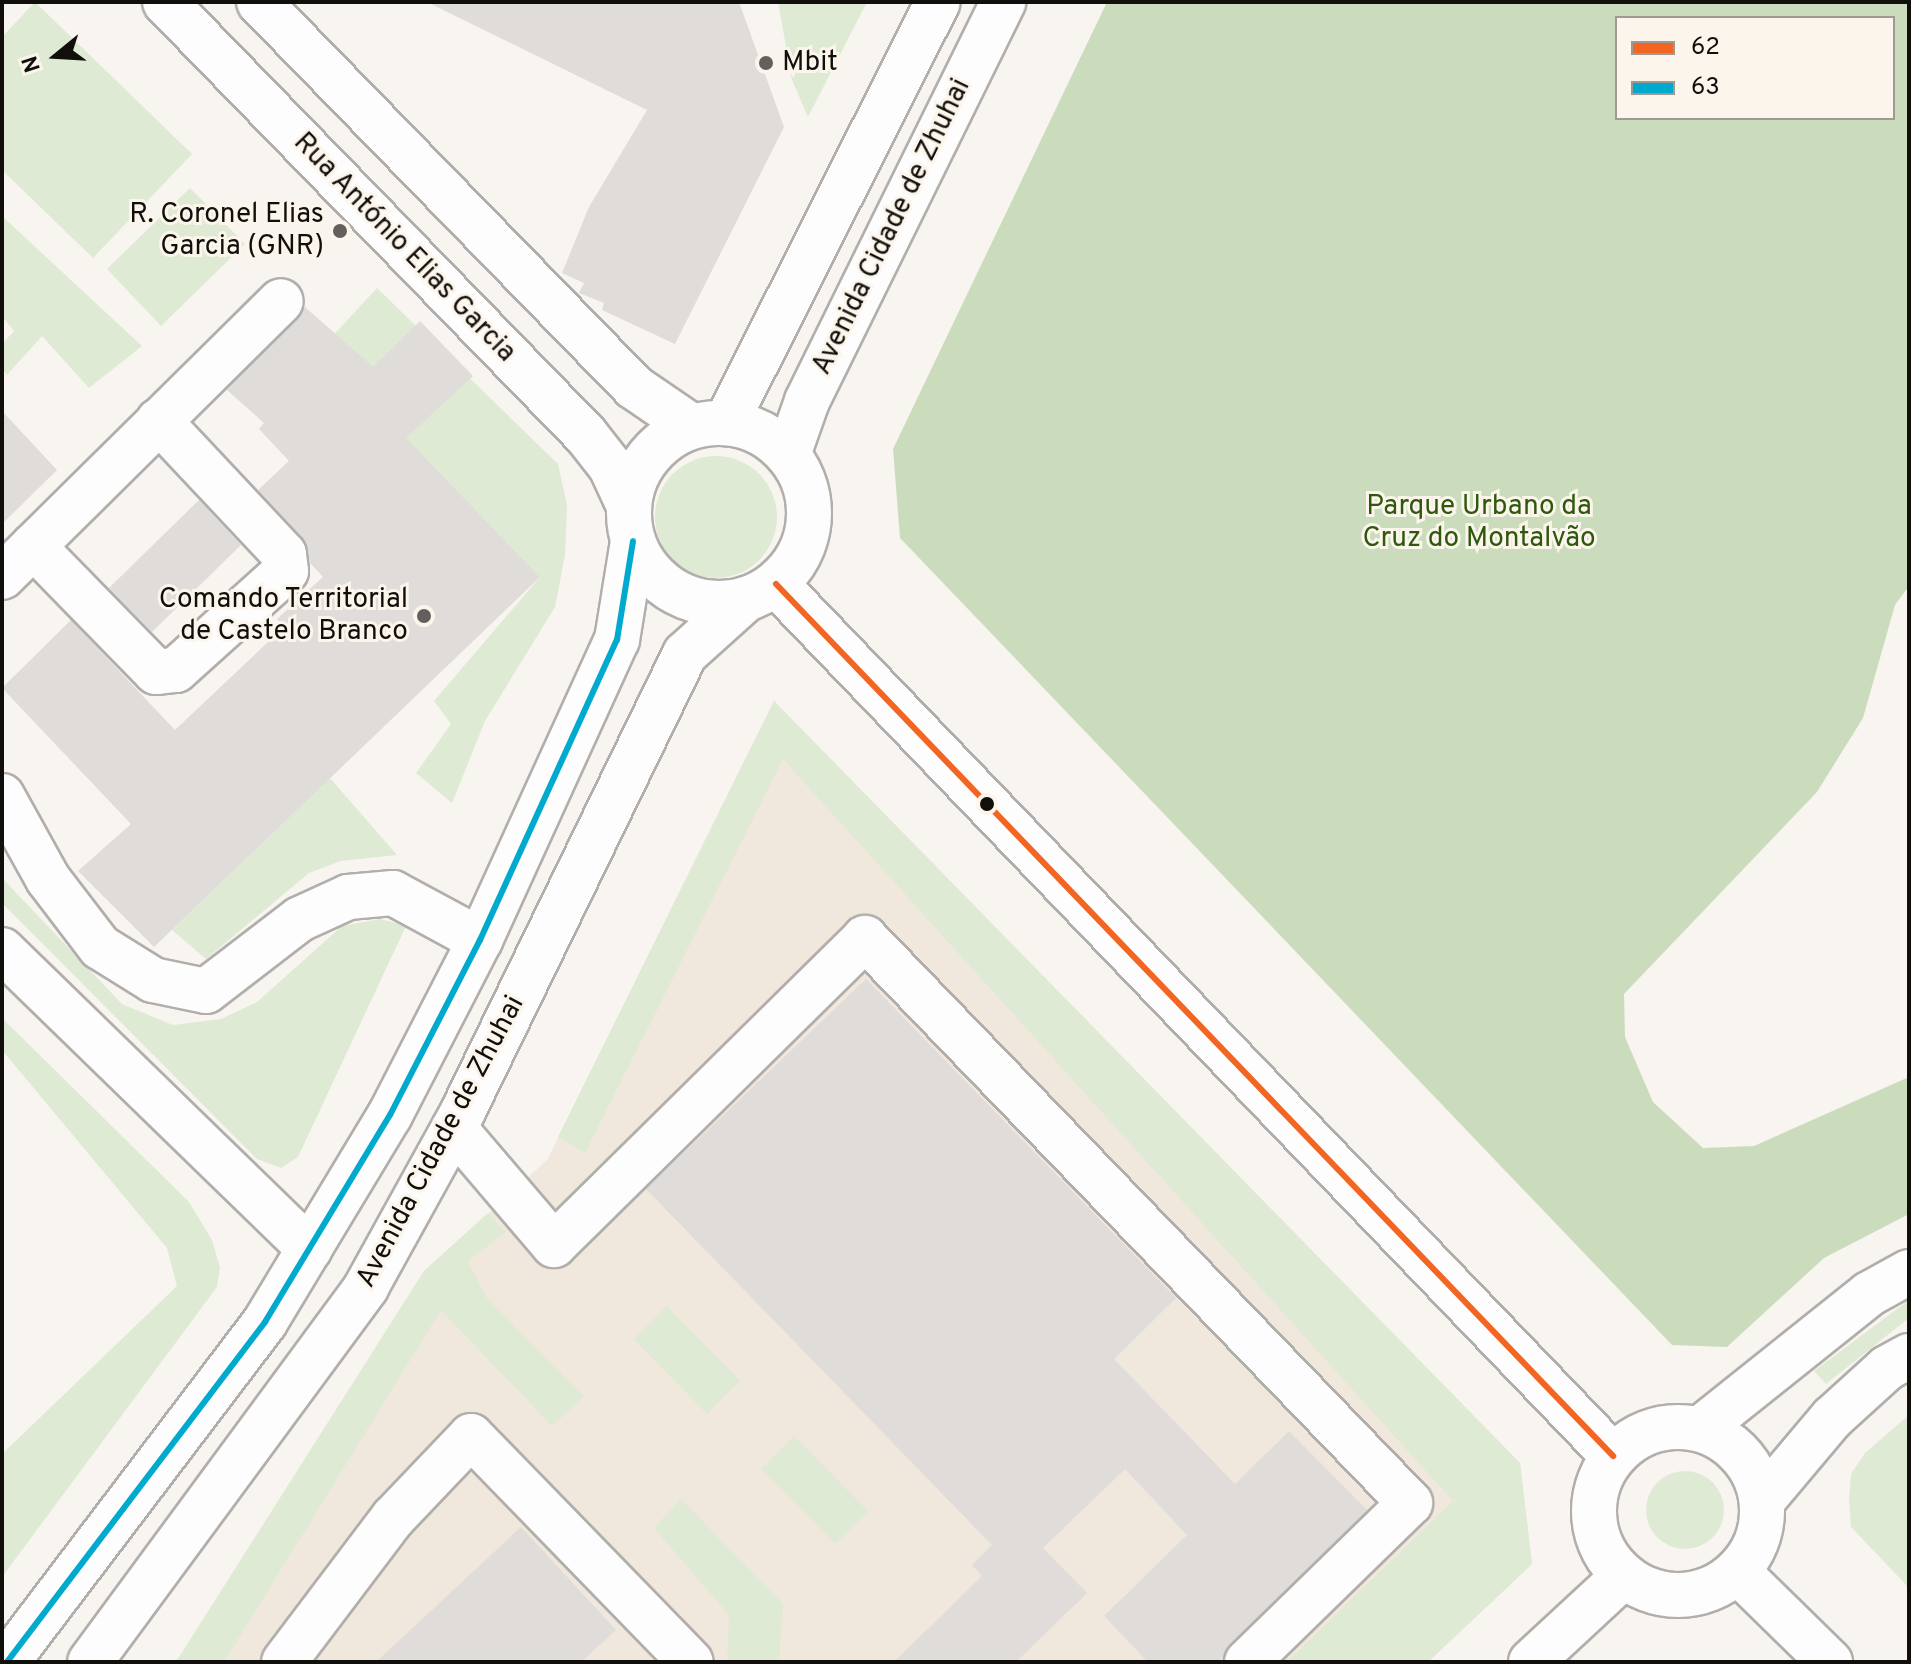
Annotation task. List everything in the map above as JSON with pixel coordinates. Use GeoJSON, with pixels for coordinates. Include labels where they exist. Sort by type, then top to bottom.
{"type":"FeatureCollection","features":[{"type":"Feature","properties":{"kind":"street","name":"Rua António Elias Garcia"},"geometry":{"type":"LineString","coordinates":[[165,2],[586,435],[611,467],[631,524]]}},
{"type":"Feature","properties":{"kind":"street"},"geometry":{"type":"LineString","coordinates":[[259,2],[634,387],[709,424],[749,428],[788,455],[802,479],[809,507],[806,535],[795,561],[761,592],[718,604],[690,599],[666,586],[646,566],[631,524],[635,479],[648,457],[667,438],[709,424]]}},
{"type":"Feature","properties":{"kind":"street","name":"Avenida Cidade de Zhuhai"},"geometry":{"type":"LineString","coordinates":[[709,424],[938,2]]}},
{"type":"Feature","properties":{"kind":"street","name":"Avenida Cidade de Zhuhai"},"geometry":{"type":"LineString","coordinates":[[788,455],[807,401],[1003,2]]}},
{"type":"Feature","properties":{"kind":"street"},"geometry":{"type":"LineString","coordinates":[[2,577],[281,301]]}},
{"type":"Feature","properties":{"kind":"street"},"geometry":{"type":"LineString","coordinates":[[33,546],[86,606],[156,672],[176,670],[286,571],[284,554],[159,421]]}},
{"type":"Feature","properties":{"kind":"street","name":"Avenida Cidade de Zhuhai"},"geometry":{"type":"LineString","coordinates":[[7,1662],[265,1322],[390,1115],[480,940],[617,640],[631,524]]}},
{"type":"Feature","properties":{"kind":"street"},"geometry":{"type":"LineString","coordinates":[[761,592],[1613,1456]]}},
{"type":"Feature","properties":{"kind":"street","name":"Avenida Cidade de Zhuhai"},"geometry":{"type":"LineString","coordinates":[[90,1662],[366,1287],[454,1128],[685,654],[761,592]]}},
{"type":"Feature","properties":{"kind":"street"},"geometry":{"type":"LineString","coordinates":[[2,796],[48,879],[100,947],[153,980],[206,991],[300,919],[348,897],[393,893],[480,940]]}},
{"type":"Feature","properties":{"kind":"street"},"geometry":{"type":"LineString","coordinates":[[454,1128],[554,1245],[865,938],[1410,1503],[1247,1662]]}},
{"type":"Feature","properties":{"kind":"street"},"geometry":{"type":"LineString","coordinates":[[2,950],[310,1249]]}},
{"type":"Feature","properties":{"kind":"street"},"geometry":{"type":"LineString","coordinates":[[1700,1429],[1869,1294],[1909,1272]]}},
{"type":"Feature","properties":{"kind":"street"},"geometry":{"type":"LineString","coordinates":[[1762,1501],[1832,1418],[1887,1368],[1909,1356]]}},
{"type":"Feature","properties":{"kind":"street"},"geometry":{"type":"LineString","coordinates":[[1700,1429],[1741,1456],[1762,1501],[1760,1530],[1738,1572],[1705,1592],[1677,1596],[1648,1591],[1624,1576],[1606,1556],[1595,1531],[1599,1479],[1613,1456],[1653,1430],[1700,1429]]}},
{"type":"Feature","properties":{"kind":"street"},"geometry":{"type":"LineString","coordinates":[[284,1662],[393,1518],[471,1436],[691,1662]]}},
{"type":"Feature","properties":{"kind":"street"},"geometry":{"type":"LineString","coordinates":[[1738,1572],[1830,1662]]}},
{"type":"Feature","properties":{"kind":"street"},"geometry":{"type":"LineString","coordinates":[[1531,1662],[1624,1576]]}},
{"type":"Feature","properties":{"kind":"shaded area"},"geometry":{"type":"Polygon","coordinates":[[[774,701],[1520,1463],[1532,1564],[1428,1662],[176,1662],[424,1271],[547,1160],[774,701]]]}},
{"type":"Feature","properties":{"kind":"green space"},"geometry":{"type":"Polygon","coordinates":[[[35,2],[192,154],[93,258],[2,170],[2,37],[35,2]]]}},
{"type":"Feature","properties":{"kind":"green space"},"geometry":{"type":"Polygon","coordinates":[[[778,2],[867,2],[808,117],[792,80],[778,2]]]}},
{"type":"Feature","properties":{"kind":"green space","name":"Parque Urbano da Cruz do Montalvão"},"geometry":{"type":"Polygon","coordinates":[[[1107,2],[1909,2],[1909,586],[1895,605],[1863,718],[1817,792],[1624,994],[1625,1037],[1653,1102],[1703,1148],[1754,1146],[1909,1077],[1909,1214],[1824,1258],[1727,1347],[1672,1345],[900,538],[893,449],[1107,2]]]}},
{"type":"Feature","properties":{"kind":"green space"},"geometry":{"type":"Polygon","coordinates":[[[190,188],[245,244],[161,326],[107,269],[190,188]]]}},
{"type":"Feature","properties":{"kind":"green space"},"geometry":{"type":"Polygon","coordinates":[[[2,216],[142,346],[89,388],[42,336],[7,375],[2,369],[2,344],[14,331],[2,316],[2,216]]]}},
{"type":"Feature","properties":{"kind":"green space"},"geometry":{"type":"Polygon","coordinates":[[[377,288],[558,464],[567,505],[565,555],[555,607],[485,721],[452,803],[416,773],[451,724],[434,701],[540,577],[329,359],[326,343],[377,288]]]}},
{"type":"Feature","properties":{"kind":"green space"},"geometry":{"type":"Polygon","coordinates":[[[716,456],[739,460],[759,474],[773,494],[777,517],[773,540],[759,560],[739,574],[716,578],[693,574],[673,560],[659,540],[655,517],[659,494],[673,474],[693,460],[716,456]]]}},
{"type":"Feature","properties":{"kind":"green space"},"geometry":{"type":"Polygon","coordinates":[[[774,701],[1520,1463],[1532,1564],[1428,1662],[1287,1662],[1453,1501],[783,759],[585,1153],[558,1137],[774,701]]]}},
{"type":"Feature","properties":{"kind":"green space"},"geometry":{"type":"Polygon","coordinates":[[[330,778],[397,855],[341,861],[309,873],[206,959],[172,930],[330,778]]]}},
{"type":"Feature","properties":{"kind":"green space"},"geometry":{"type":"Polygon","coordinates":[[[2,878],[122,1004],[173,1025],[221,1019],[257,1002],[342,926],[380,919],[406,926],[298,1157],[281,1168],[257,1159],[2,903],[2,878]]]}},
{"type":"Feature","properties":{"kind":"green space"},"geometry":{"type":"Polygon","coordinates":[[[2,1018],[189,1202],[212,1240],[220,1268],[217,1287],[2,1577],[2,1454],[177,1286],[167,1248],[2,1050],[2,1018]]]}},
{"type":"Feature","properties":{"kind":"green space"},"geometry":{"type":"Polygon","coordinates":[[[488,1213],[506,1232],[468,1261],[486,1297],[584,1396],[552,1426],[441,1310],[224,1662],[176,1662],[424,1271],[488,1213]]]}},
{"type":"Feature","properties":{"kind":"green space"},"geometry":{"type":"Polygon","coordinates":[[[1909,1300],[1909,1318],[1826,1384],[1814,1371],[1909,1300]]]}},
{"type":"Feature","properties":{"kind":"green space"},"geometry":{"type":"Polygon","coordinates":[[[667,1306],[740,1381],[707,1414],[634,1339],[667,1306]]]}},
{"type":"Feature","properties":{"kind":"green space"},"geometry":{"type":"Polygon","coordinates":[[[1909,1415],[1909,1588],[1851,1527],[1849,1499],[1851,1474],[1865,1453],[1909,1415]]]}},
{"type":"Feature","properties":{"kind":"green space"},"geometry":{"type":"Polygon","coordinates":[[[794,1436],[868,1511],[835,1544],[761,1469],[794,1436]]]}},
{"type":"Feature","properties":{"kind":"green space"},"geometry":{"type":"Polygon","coordinates":[[[1685,1471],[1700,1474],[1712,1483],[1721,1495],[1724,1510],[1721,1525],[1712,1537],[1700,1546],[1685,1549],[1670,1546],[1658,1537],[1649,1525],[1646,1510],[1649,1495],[1658,1483],[1670,1474],[1685,1471]]]}},
{"type":"Feature","properties":{"kind":"green space"},"geometry":{"type":"Polygon","coordinates":[[[681,1499],[783,1604],[779,1662],[727,1662],[729,1615],[654,1528],[681,1499]]]}},
{"type":"Feature","properties":{"kind":"building"},"geometry":{"type":"Polygon","coordinates":[[[427,2],[739,2],[784,127],[675,344],[602,310],[604,303],[579,293],[584,283],[562,273],[589,207],[647,110],[427,2]]]}},
{"type":"Feature","properties":{"kind":"building","name":"Comando Territorial de Castelo Branco"},"geometry":{"type":"Polygon","coordinates":[[[305,307],[373,367],[420,321],[473,376],[406,438],[540,577],[154,947],[78,871],[131,824],[2,688],[71,620],[175,730],[284,627],[277,619],[323,577],[310,563],[302,537],[258,490],[289,461],[259,429],[264,423],[227,390],[305,307]]]}},
{"type":"Feature","properties":{"kind":"building"},"geometry":{"type":"Polygon","coordinates":[[[2,411],[57,470],[2,524],[2,411]]]}},
{"type":"Feature","properties":{"kind":"building"},"geometry":{"type":"Polygon","coordinates":[[[199,500],[241,545],[152,632],[109,588],[199,500]]]}},
{"type":"Feature","properties":{"kind":"building"},"geometry":{"type":"Polygon","coordinates":[[[866,979],[1176,1298],[1114,1359],[1235,1484],[1289,1431],[1367,1510],[1217,1662],[1148,1662],[1104,1616],[1187,1535],[1125,1469],[1043,1548],[1087,1593],[1016,1662],[894,1662],[982,1576],[972,1565],[992,1545],[646,1189],[866,979]]]}},
{"type":"Feature","properties":{"kind":"building"},"geometry":{"type":"Polygon","coordinates":[[[521,1527],[616,1630],[581,1662],[376,1662],[521,1527]]]}},
{"type":"Feature","properties":{"kind":"transit line","name":"63"},"geometry":{"type":"LineString","coordinates":[[7,1662],[265,1322],[390,1115],[480,940],[617,640],[633,541]]}},
{"type":"Feature","properties":{"kind":"transit line","name":"62"},"geometry":{"type":"LineString","coordinates":[[776,584],[1613,1456]]}},
{"type":"Feature","properties":{"kind":"place","name":"Mbit"},"geometry":{"type":"Point","coordinates":[766,63]}},
{"type":"Feature","properties":{"kind":"place","name":"R. Coronel Elias Garcia (GNR)"},"geometry":{"type":"Point","coordinates":[340,231]}},
{"type":"Feature","properties":{"kind":"place","name":"Comando Territorial de Castelo Branco"},"geometry":{"type":"Point","coordinates":[424,616]}}]}
